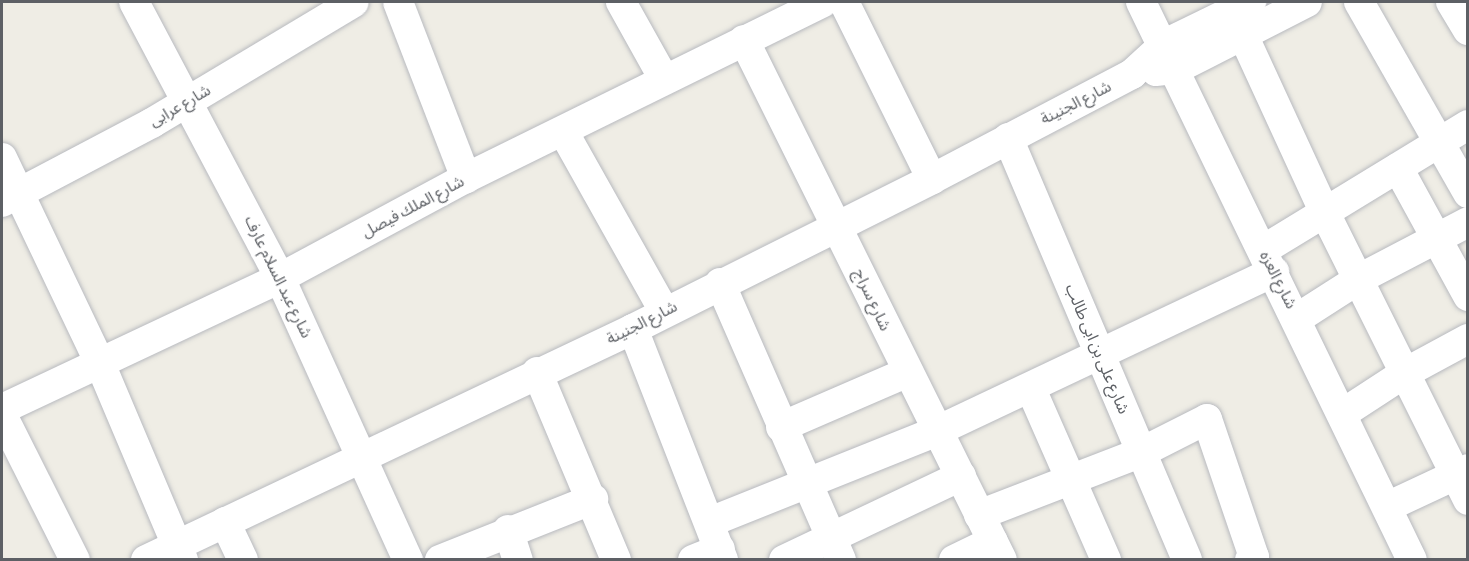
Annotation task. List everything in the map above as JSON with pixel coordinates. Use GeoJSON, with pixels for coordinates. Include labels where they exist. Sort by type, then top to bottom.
{"type":"FeatureCollection","features":[{"type":"Feature","properties":{"kind":"street","name":"شارع عبد السلام عارف"},"geometry":{"type":"LineString","coordinates":[[134,2],[280,278],[364,456],[408,560]]}},
{"type":"Feature","properties":{"kind":"street","name":"شارع عرابى"},"geometry":{"type":"LineString","coordinates":[[10,198],[188,101],[354,2]]}},
{"type":"Feature","properties":{"kind":"street"},"geometry":{"type":"LineString","coordinates":[[398,2],[466,178]]}},
{"type":"Feature","properties":{"kind":"street"},"geometry":{"type":"LineString","coordinates":[[621,2],[664,79]]}},
{"type":"Feature","properties":{"kind":"street","name":"شارع الملك فيصل"},"geometry":{"type":"LineString","coordinates":[[2,409],[99,360],[280,278],[466,178],[823,2]]}},
{"type":"Feature","properties":{"kind":"street"},"geometry":{"type":"LineString","coordinates":[[844,2],[932,179]]}},
{"type":"Feature","properties":{"kind":"street","name":"شارع العزه"},"geometry":{"type":"LineString","coordinates":[[1141,2],[1170,56],[1298,318],[1412,560]]}},
{"type":"Feature","properties":{"kind":"street","name":"شارع الجنينة"},"geometry":{"type":"LineString","coordinates":[[146,560],[180,552],[225,522],[633,328],[932,179],[1170,56],[1242,15],[1307,2]]}},
{"type":"Feature","properties":{"kind":"street"},"geometry":{"type":"LineString","coordinates":[[1359,2],[1441,142],[1467,193]]}},
{"type":"Feature","properties":{"kind":"street"},"geometry":{"type":"LineString","coordinates":[[1451,2],[1467,30]]}},
{"type":"Feature","properties":{"kind":"street"},"geometry":{"type":"LineString","coordinates":[[1242,15],[1324,211],[1405,373],[1464,481],[1387,507]]}},
{"type":"Feature","properties":{"kind":"street","name":"شارع سراج"},"geometry":{"type":"LineString","coordinates":[[744,40],[838,225],[906,373],[991,538]]}},
{"type":"Feature","properties":{"kind":"street"},"geometry":{"type":"LineString","coordinates":[[633,328],[711,547],[808,484],[1031,389],[1099,355],[1269,261],[1324,211],[1467,125]]}},
{"type":"Feature","properties":{"kind":"street"},"geometry":{"type":"LineString","coordinates":[[563,130],[664,311]]}},
{"type":"Feature","properties":{"kind":"street","name":"شارع على بن ابى طالب"},"geometry":{"type":"LineString","coordinates":[[1008,138],[1187,560]]}},
{"type":"Feature","properties":{"kind":"street"},"geometry":{"type":"LineString","coordinates":[[2,158],[10,198],[99,360],[180,552]]}},
{"type":"Feature","properties":{"kind":"street"},"geometry":{"type":"LineString","coordinates":[[1398,168],[1467,296]]}},
{"type":"Feature","properties":{"kind":"street"},"geometry":{"type":"LineString","coordinates":[[1298,318],[1359,279],[1467,222]]}},
{"type":"Feature","properties":{"kind":"street"},"geometry":{"type":"LineString","coordinates":[[720,283],[835,549]]}},
{"type":"Feature","properties":{"kind":"street"},"geometry":{"type":"LineString","coordinates":[[1342,414],[1405,373],[1467,339]]}},
{"type":"Feature","properties":{"kind":"street"},"geometry":{"type":"LineString","coordinates":[[537,372],[593,499],[616,560]]}},
{"type":"Feature","properties":{"kind":"street"},"geometry":{"type":"LineString","coordinates":[[781,427],[906,373]]}},
{"type":"Feature","properties":{"kind":"street"},"geometry":{"type":"LineString","coordinates":[[1031,389],[1106,560]]}},
{"type":"Feature","properties":{"kind":"street"},"geometry":{"type":"LineString","coordinates":[[2,415],[75,560]]}},
{"type":"Feature","properties":{"kind":"street"},"geometry":{"type":"LineString","coordinates":[[954,560],[991,538],[1071,479],[1140,453],[1207,419],[1254,557],[1250,560]]}},
{"type":"Feature","properties":{"kind":"street"},"geometry":{"type":"LineString","coordinates":[[784,560],[835,549],[961,476]]}},
{"type":"Feature","properties":{"kind":"street"},"geometry":{"type":"LineString","coordinates":[[441,560],[508,530],[593,499]]}},
{"type":"Feature","properties":{"kind":"street"},"geometry":{"type":"LineString","coordinates":[[225,522],[243,560]]}},
{"type":"Feature","properties":{"kind":"street"},"geometry":{"type":"LineString","coordinates":[[508,530],[518,560]]}}]}
